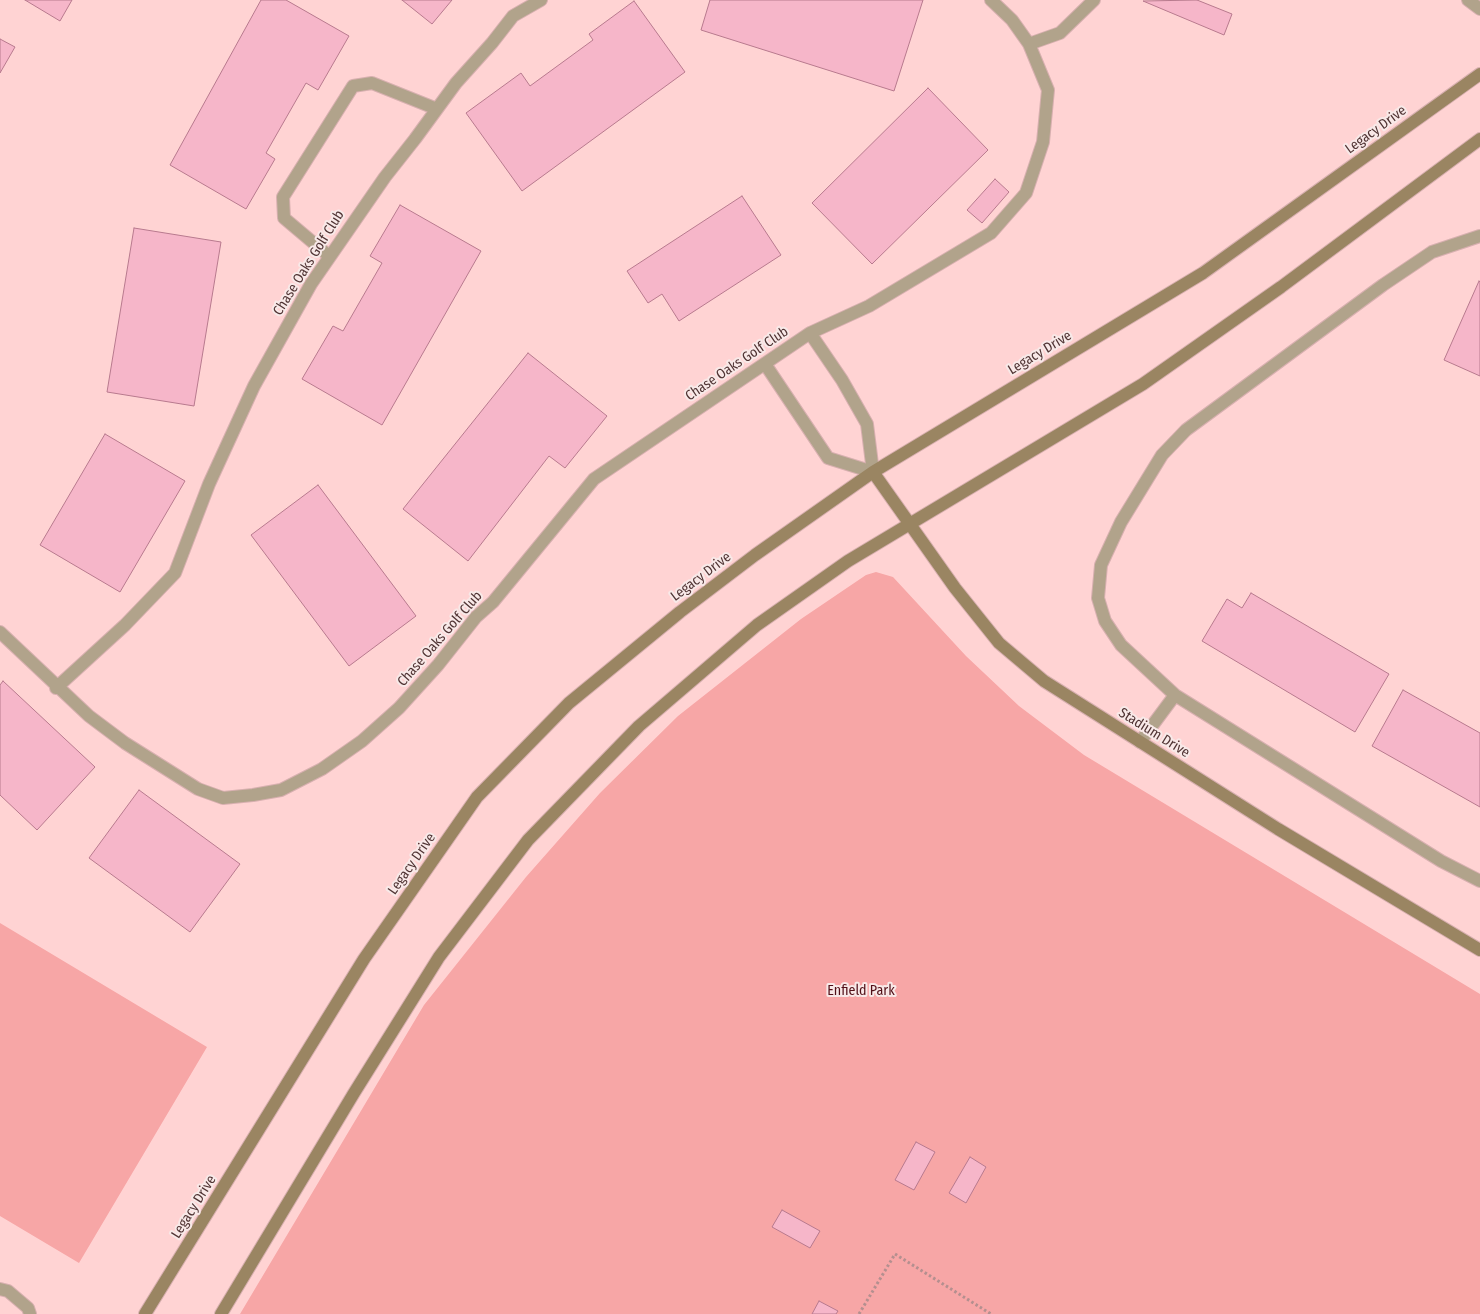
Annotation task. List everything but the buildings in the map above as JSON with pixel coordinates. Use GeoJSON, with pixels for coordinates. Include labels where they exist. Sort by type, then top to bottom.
{"type":"FeatureCollection","features":[{"type":"Feature","properties":{"kind":"main road","name":"Legacy Drive"},"geometry":{"type":"LineString","coordinates":[[145,1314],[364,959],[477,797],[569,703],[680,612],[755,555],[873,472],[1203,273],[1480,74]]}},
{"type":"Feature","properties":{"kind":"main road"},"geometry":{"type":"LineString","coordinates":[[221,1314],[354,1093],[439,957],[528,840],[639,726],[757,625],[848,561],[1143,384],[1281,287],[1480,139]]}},
{"type":"Feature","properties":{"kind":"main road","name":"Stadium Drive"},"geometry":{"type":"LineString","coordinates":[[873,472],[955,588],[999,643],[1044,681],[1278,829],[1480,950]]}},
{"type":"Feature","properties":{"kind":"lane","name":"Chase Oaks Golf Club"},"geometry":{"type":"LineString","coordinates":[[56,688],[125,625],[175,574],[209,484],[254,386],[329,256],[385,177],[456,83],[492,44],[513,16],[541,0]]}},
{"type":"Feature","properties":{"kind":"lane","name":"Chase Oaks Golf Club"},"geometry":{"type":"LineString","coordinates":[[0,632],[56,688],[88,716],[125,743],[198,789],[223,798],[280,790],[322,769],[362,741],[399,708],[438,665],[476,617],[493,602],[594,479],[810,333],[869,306],[991,233],[1026,193],[1043,142],[1048,90],[1029,44],[1012,20],[991,0]]}},
{"type":"Feature","properties":{"kind":"lane"},"geometry":{"type":"LineString","coordinates":[[1029,44],[1060,33],[1094,0]]}},
{"type":"Feature","properties":{"kind":"lane"},"geometry":{"type":"LineString","coordinates":[[1468,0],[1480,9]]}},
{"type":"Feature","properties":{"kind":"lane"},"geometry":{"type":"LineString","coordinates":[[329,256],[284,218],[282,197],[353,86],[372,84],[438,109]]}},
{"type":"Feature","properties":{"kind":"lane"},"geometry":{"type":"LineString","coordinates":[[1480,236],[1432,252],[1392,279],[1186,430],[1162,455],[1129,507],[1101,565],[1098,598],[1105,621],[1121,645],[1175,694],[1441,861],[1480,881]]}},
{"type":"Feature","properties":{"kind":"lane","name":"Chase Oaks Golf Club"},"geometry":{"type":"LineString","coordinates":[[810,333],[842,380],[867,424],[873,472]]}},
{"type":"Feature","properties":{"kind":"lane"},"geometry":{"type":"LineString","coordinates":[[766,364],[828,458],[873,472]]}},
{"type":"Feature","properties":{"kind":"lane"},"geometry":{"type":"LineString","coordinates":[[1140,742],[1175,694]]}},
{"type":"Feature","properties":{"kind":"lane"},"geometry":{"type":"LineString","coordinates":[[0,1290],[8,1291],[28,1308],[30,1314]]}},
{"type":"Feature","properties":{"kind":"path"},"geometry":{"type":"LineString","coordinates":[[859,1314],[895,1254],[991,1314]]}},
{"type":"Feature","properties":{"kind":"green space","name":"Enfield Park"},"geometry":{"type":"Polygon","coordinates":[[[876,572],[893,577],[966,656],[1019,706],[1084,755],[1480,994],[1480,1314],[240,1314],[424,1005],[526,877],[600,793],[678,716],[801,619],[866,575],[876,572]]]}},
{"type":"Feature","properties":{"kind":"green space"},"geometry":{"type":"Polygon","coordinates":[[[0,923],[207,1047],[79,1263],[0,1216],[0,923]]]}}]}
